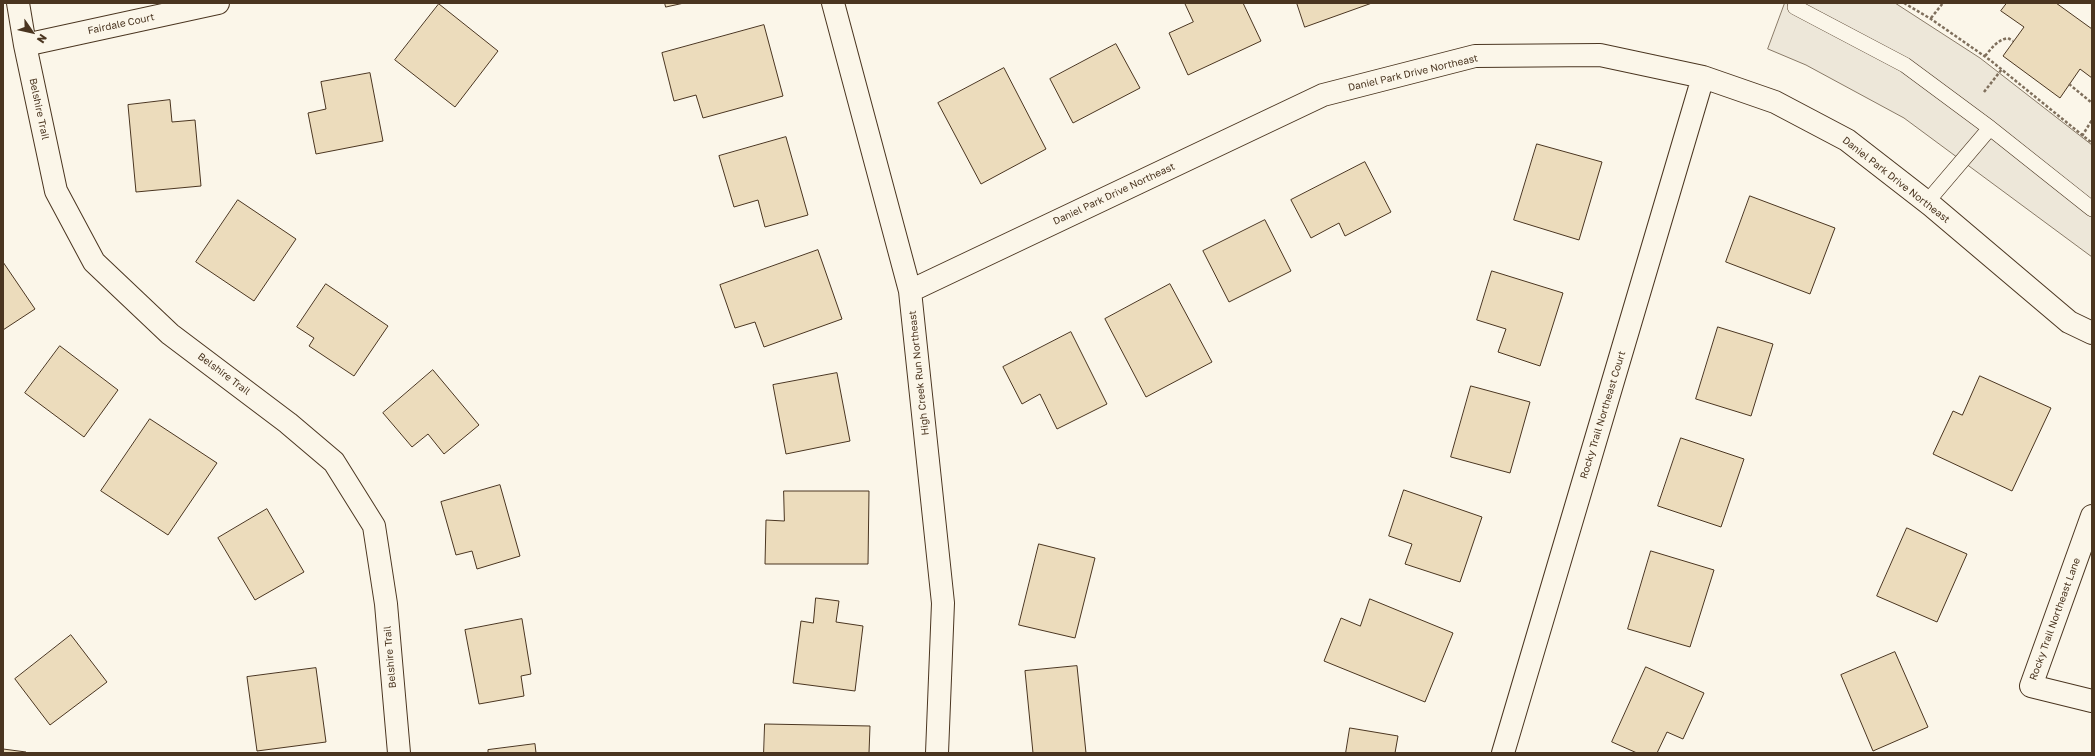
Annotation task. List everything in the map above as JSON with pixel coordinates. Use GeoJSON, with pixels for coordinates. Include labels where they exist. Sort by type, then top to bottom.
{"type":"FeatureCollection","features":[{"type":"Feature","properties":{"kind":"street","name":"Belshire Trail"},"geometry":{"type":"LineString","coordinates":[[18,3],[25,45],[56,191],[94,262],[170,334],[288,423],[334,462],[374,526],[386,604],[399,753]]}},
{"type":"Feature","properties":{"kind":"street","name":"Fairdale Court"},"geometry":{"type":"LineString","coordinates":[[25,45],[218,3]]}},
{"type":"Feature","properties":{"kind":"street","name":"High Creek Run Northeast"},"geometry":{"type":"LineString","coordinates":[[833,3],[910,291],[943,603],[937,753]]}},
{"type":"Feature","properties":{"kind":"street","name":"Daniel Park Drive Northeast"},"geometry":{"type":"LineString","coordinates":[[910,291],[1323,95],[1475,56],[1600,55],[1703,77],[1776,102],[1847,140],[1927,202],[2069,322],[2092,333]]}},
{"type":"Feature","properties":{"kind":"street","name":"Rocky Trail Northeast Court"},"geometry":{"type":"LineString","coordinates":[[1503,753],[1703,77]]}},
{"type":"Feature","properties":{"kind":"street","name":"Rocky Trail Northeast Lane"},"geometry":{"type":"LineString","coordinates":[[2092,516],[2031,686],[2092,701]]}},
{"type":"Feature","properties":{"kind":"lane"},"geometry":{"type":"LineString","coordinates":[[1795,7],[1905,65],[1990,128],[2092,209]]}},
{"type":"Feature","properties":{"kind":"lane"},"geometry":{"type":"LineString","coordinates":[[1927,202],[1990,128]]}},
{"type":"Feature","properties":{"kind":"path"},"geometry":{"type":"LineString","coordinates":[[1904,3],[1931,19],[1985,56],[2092,143]]}},
{"type":"Feature","properties":{"kind":"path"},"geometry":{"type":"LineString","coordinates":[[1931,19],[1943,3]]}},
{"type":"Feature","properties":{"kind":"path"},"geometry":{"type":"LineString","coordinates":[[1985,56],[1997,42],[2002,39],[2008,38],[2013,41]]}},
{"type":"Feature","properties":{"kind":"path"},"geometry":{"type":"LineString","coordinates":[[1969,112],[2002,69]]}},
{"type":"Feature","properties":{"kind":"path"},"geometry":{"type":"LineString","coordinates":[[2069,84],[2092,103]]}},
{"type":"Feature","properties":{"kind":"path"},"geometry":{"type":"LineString","coordinates":[[2082,136],[2092,120]]}},
{"type":"Feature","properties":{"kind":"shaded area"},"geometry":{"type":"Polygon","coordinates":[[[1785,3],[1895,3],[1980,58],[2092,145],[2092,257],[1904,118],[1806,65],[1768,49],[1785,3]]]}},
{"type":"Feature","properties":{"kind":"building"},"geometry":{"type":"Polygon","coordinates":[[[665,3],[684,3],[666,7],[665,3]]]}},
{"type":"Feature","properties":{"kind":"building"},"geometry":{"type":"Polygon","coordinates":[[[1185,3],[1243,3],[1261,41],[1188,75],[1169,33],[1193,22],[1185,3]]]}},
{"type":"Feature","properties":{"kind":"building"},"geometry":{"type":"Polygon","coordinates":[[[1297,3],[1372,3],[1305,27],[1297,3]]]}},
{"type":"Feature","properties":{"kind":"building"},"geometry":{"type":"Polygon","coordinates":[[[2007,3],[2056,3],[2092,29],[2092,78],[2080,69],[2060,98],[2003,56],[2024,27],[2001,11],[2007,3]]]}},
{"type":"Feature","properties":{"kind":"building"},"geometry":{"type":"Polygon","coordinates":[[[439,4],[498,51],[455,107],[395,60],[439,4]]]}},
{"type":"Feature","properties":{"kind":"building"},"geometry":{"type":"Polygon","coordinates":[[[764,25],[783,96],[703,118],[696,95],[674,101],[662,53],[764,25]]]}},
{"type":"Feature","properties":{"kind":"building"},"geometry":{"type":"Polygon","coordinates":[[[1116,44],[1140,88],[1073,123],[1050,79],[1116,44]]]}},
{"type":"Feature","properties":{"kind":"building"},"geometry":{"type":"Polygon","coordinates":[[[1004,68],[1046,149],[981,184],[938,103],[1004,68]]]}},
{"type":"Feature","properties":{"kind":"building"},"geometry":{"type":"Polygon","coordinates":[[[370,73],[383,141],[316,154],[308,113],[326,109],[321,82],[370,73]]]}},
{"type":"Feature","properties":{"kind":"building"},"geometry":{"type":"Polygon","coordinates":[[[170,100],[172,122],[195,120],[201,186],[136,192],[128,105],[170,100]]]}},
{"type":"Feature","properties":{"kind":"building"},"geometry":{"type":"Polygon","coordinates":[[[786,137],[808,215],[765,227],[758,200],[734,207],[719,156],[786,137]]]}},
{"type":"Feature","properties":{"kind":"building"},"geometry":{"type":"Polygon","coordinates":[[[1537,144],[1602,162],[1579,240],[1514,220],[1537,144]]]}},
{"type":"Feature","properties":{"kind":"building"},"geometry":{"type":"Polygon","coordinates":[[[1365,162],[1391,212],[1345,236],[1339,223],[1311,238],[1291,200],[1365,162]]]}},
{"type":"Feature","properties":{"kind":"building"},"geometry":{"type":"Polygon","coordinates":[[[1750,196],[1835,228],[1810,294],[1726,262],[1750,196]]]}},
{"type":"Feature","properties":{"kind":"building"},"geometry":{"type":"Polygon","coordinates":[[[238,200],[296,239],[254,301],[196,262],[238,200]]]}},
{"type":"Feature","properties":{"kind":"building"},"geometry":{"type":"Polygon","coordinates":[[[1265,220],[1291,271],[1229,302],[1203,251],[1265,220]]]}},
{"type":"Feature","properties":{"kind":"building"},"geometry":{"type":"Polygon","coordinates":[[[818,250],[842,319],[764,347],[755,322],[735,328],[720,285],[818,250]]]}},
{"type":"Feature","properties":{"kind":"building"},"geometry":{"type":"Polygon","coordinates":[[[3,262],[35,309],[3,330],[3,262]]]}},
{"type":"Feature","properties":{"kind":"building"},"geometry":{"type":"Polygon","coordinates":[[[1492,271],[1563,293],[1540,366],[1498,352],[1506,329],[1477,320],[1492,271]]]}},
{"type":"Feature","properties":{"kind":"building"},"geometry":{"type":"Polygon","coordinates":[[[326,284],[388,326],[354,376],[309,346],[314,338],[297,327],[326,284]]]}},
{"type":"Feature","properties":{"kind":"building"},"geometry":{"type":"Polygon","coordinates":[[[1170,284],[1212,362],[1146,397],[1105,319],[1170,284]]]}},
{"type":"Feature","properties":{"kind":"building"},"geometry":{"type":"Polygon","coordinates":[[[1718,327],[1773,344],[1751,416],[1696,399],[1718,327]]]}},
{"type":"Feature","properties":{"kind":"building"},"geometry":{"type":"Polygon","coordinates":[[[1071,332],[1107,404],[1057,429],[1040,394],[1022,404],[1003,367],[1071,332]]]}},
{"type":"Feature","properties":{"kind":"building"},"geometry":{"type":"Polygon","coordinates":[[[60,346],[118,390],[84,437],[25,393],[60,346]]]}},
{"type":"Feature","properties":{"kind":"building"},"geometry":{"type":"Polygon","coordinates":[[[433,370],[479,425],[444,454],[428,434],[412,447],[383,413],[433,370]]]}},
{"type":"Feature","properties":{"kind":"building"},"geometry":{"type":"Polygon","coordinates":[[[837,373],[850,441],[786,454],[773,385],[837,373]]]}},
{"type":"Feature","properties":{"kind":"building"},"geometry":{"type":"Polygon","coordinates":[[[1980,376],[2051,408],[2012,491],[1933,454],[1953,411],[1962,415],[1980,376]]]}},
{"type":"Feature","properties":{"kind":"building"},"geometry":{"type":"Polygon","coordinates":[[[1471,386],[1530,402],[1510,473],[1451,457],[1471,386]]]}},
{"type":"Feature","properties":{"kind":"building"},"geometry":{"type":"Polygon","coordinates":[[[150,419],[217,463],[168,535],[101,491],[150,419]]]}},
{"type":"Feature","properties":{"kind":"building"},"geometry":{"type":"Polygon","coordinates":[[[1681,438],[1744,459],[1721,527],[1658,506],[1681,438]]]}},
{"type":"Feature","properties":{"kind":"building"},"geometry":{"type":"Polygon","coordinates":[[[500,485],[520,556],[477,569],[472,551],[456,555],[441,502],[500,485]]]}},
{"type":"Feature","properties":{"kind":"building"},"geometry":{"type":"Polygon","coordinates":[[[1404,490],[1482,517],[1460,582],[1405,564],[1412,544],[1389,536],[1404,490]]]}},
{"type":"Feature","properties":{"kind":"building"},"geometry":{"type":"Polygon","coordinates":[[[784,491],[869,491],[868,564],[765,564],[766,520],[784,521],[784,491]]]}},
{"type":"Feature","properties":{"kind":"building"},"geometry":{"type":"Polygon","coordinates":[[[267,509],[304,572],[255,600],[218,538],[267,509]]]}},
{"type":"Feature","properties":{"kind":"building"},"geometry":{"type":"Polygon","coordinates":[[[1907,528],[1967,554],[1937,622],[1877,596],[1907,528]]]}},
{"type":"Feature","properties":{"kind":"building"},"geometry":{"type":"Polygon","coordinates":[[[1039,544],[1095,558],[1075,638],[1019,625],[1039,544]]]}},
{"type":"Feature","properties":{"kind":"building"},"geometry":{"type":"Polygon","coordinates":[[[1651,551],[1714,570],[1690,647],[1628,629],[1651,551]]]}},
{"type":"Feature","properties":{"kind":"building"},"geometry":{"type":"Polygon","coordinates":[[[816,598],[839,601],[836,622],[863,626],[855,691],[793,683],[801,621],[813,623],[816,598]]]}},
{"type":"Feature","properties":{"kind":"building"},"geometry":{"type":"Polygon","coordinates":[[[1370,599],[1453,633],[1425,702],[1324,661],[1341,618],[1360,626],[1370,599]]]}},
{"type":"Feature","properties":{"kind":"building"},"geometry":{"type":"Polygon","coordinates":[[[522,619],[531,674],[521,676],[524,696],[479,704],[465,630],[522,619]]]}},
{"type":"Feature","properties":{"kind":"building"},"geometry":{"type":"Polygon","coordinates":[[[71,635],[107,682],[50,725],[15,679],[71,635]]]}},
{"type":"Feature","properties":{"kind":"building"},"geometry":{"type":"Polygon","coordinates":[[[1895,652],[1928,727],[1873,751],[1841,675],[1895,652]]]}},
{"type":"Feature","properties":{"kind":"building"},"geometry":{"type":"Polygon","coordinates":[[[1077,666],[1086,753],[1033,753],[1025,671],[1077,666]]]}},
{"type":"Feature","properties":{"kind":"building"},"geometry":{"type":"Polygon","coordinates":[[[1646,667],[1704,693],[1683,739],[1667,732],[1657,753],[1637,753],[1612,742],[1646,667]]]}},
{"type":"Feature","properties":{"kind":"building"},"geometry":{"type":"Polygon","coordinates":[[[316,668],[326,742],[257,751],[247,677],[316,668]]]}},
{"type":"Feature","properties":{"kind":"building"},"geometry":{"type":"Polygon","coordinates":[[[765,724],[870,726],[869,753],[764,753],[765,724]]]}},
{"type":"Feature","properties":{"kind":"building"},"geometry":{"type":"Polygon","coordinates":[[[1350,728],[1398,736],[1395,753],[1346,753],[1350,728]]]}},
{"type":"Feature","properties":{"kind":"building"},"geometry":{"type":"Polygon","coordinates":[[[535,744],[536,753],[488,753],[488,750],[535,744]]]}},
{"type":"Feature","properties":{"kind":"building"},"geometry":{"type":"Polygon","coordinates":[[[3,749],[26,752],[26,753],[3,753],[3,749]]]}}]}
